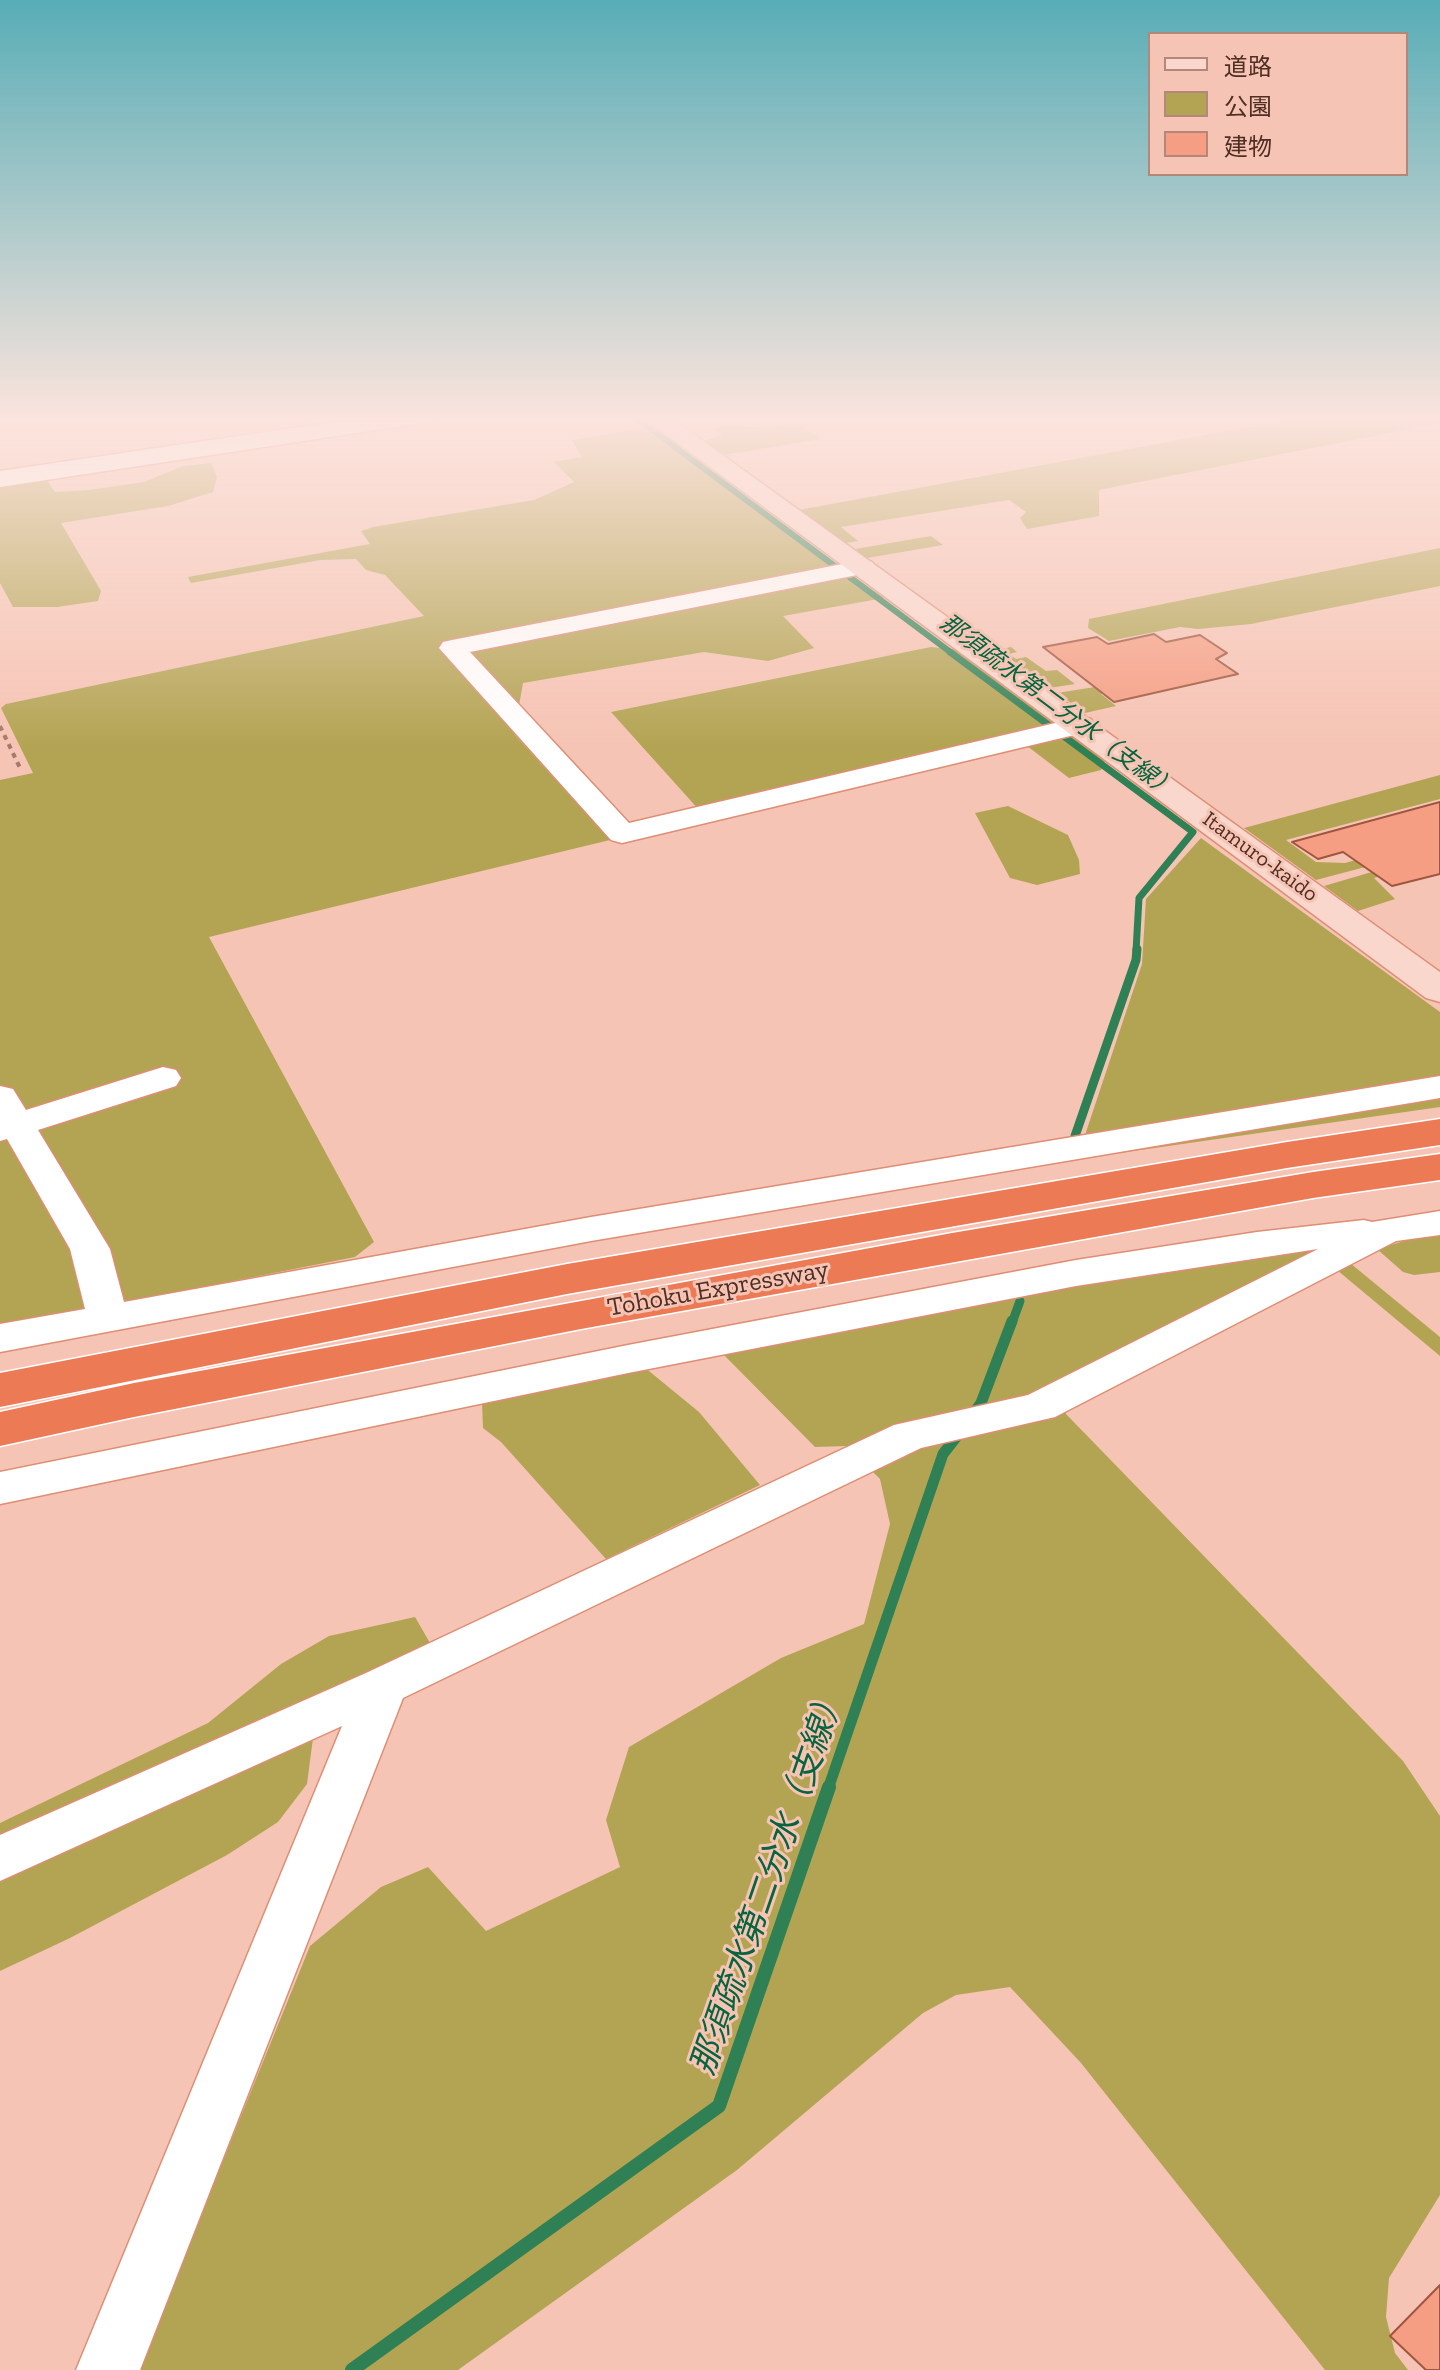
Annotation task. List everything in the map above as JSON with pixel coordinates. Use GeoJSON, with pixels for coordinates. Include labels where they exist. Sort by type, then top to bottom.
{"type":"FeatureCollection","features":[{"type":"Feature","properties":{"kind":"highway","name":"Tohoku Expressway"},"geometry":{"type":"LineString","coordinates":[[0,1390],[567,1279],[1271,1157],[1440,1132]]}},
{"type":"Feature","properties":{"kind":"highway","name":"Tohoku Expressway"},"geometry":{"type":"LineString","coordinates":[[0,1429],[134,1400],[581,1314],[1015,1236],[1440,1167]]}},
{"type":"Feature","properties":{"kind":"main road","name":"Itamuro-kaido"},"geometry":{"type":"LineString","coordinates":[[806,526],[1440,990]]}},
{"type":"Feature","properties":{"kind":"street"},"geometry":{"type":"LineString","coordinates":[[863,567],[452,648],[622,834],[1081,725]]}},
{"type":"Feature","properties":{"kind":"street"},"geometry":{"type":"LineString","coordinates":[[108,1317],[90,1249],[5,1117],[163,1078]]}},
{"type":"Feature","properties":{"kind":"street"},"geometry":{"type":"LineString","coordinates":[[0,1338],[591,1229],[1440,1087]]}},
{"type":"Feature","properties":{"kind":"street"},"geometry":{"type":"LineString","coordinates":[[0,1488],[628,1359],[1076,1273],[1257,1244],[1440,1223]]}},
{"type":"Feature","properties":{"kind":"street"},"geometry":{"type":"LineString","coordinates":[[0,1859],[383,1686],[909,1436],[1040,1407],[1387,1230]]}},
{"type":"Feature","properties":{"kind":"street"},"geometry":{"type":"LineString","coordinates":[[108,2370],[383,1686]]}},
{"type":"Feature","properties":{"kind":"path"},"geometry":{"type":"LineString","coordinates":[[0,726],[21,770]]}},
{"type":"Feature","properties":{"kind":"green space"},"geometry":{"type":"Polygon","coordinates":[[[0,526],[63,526],[101,591],[98,601],[57,607],[13,607],[0,583],[0,526]]]}},
{"type":"Feature","properties":{"kind":"green space"},"geometry":{"type":"Polygon","coordinates":[[[781,526],[884,598],[783,616],[814,648],[768,661],[704,652],[523,683],[514,734],[610,840],[209,937],[374,1242],[355,1257],[0,1327],[0,780],[33,773],[1,708],[6,704],[424,616],[385,575],[366,570],[356,559],[320,560],[191,583],[188,577],[370,544],[361,531],[373,527],[781,526]]]}},
{"type":"Feature","properties":{"kind":"green space"},"geometry":{"type":"Polygon","coordinates":[[[821,526],[850,526],[841,527],[858,541],[846,543],[821,526]]]}},
{"type":"Feature","properties":{"kind":"green space"},"geometry":{"type":"Polygon","coordinates":[[[931,536],[943,545],[867,558],[855,549],[931,536]]]}},
{"type":"Feature","properties":{"kind":"green space"},"geometry":{"type":"Polygon","coordinates":[[[1440,548],[1440,586],[1251,624],[1198,629],[1180,627],[1109,641],[1088,628],[1089,619],[1440,548]]]}},
{"type":"Feature","properties":{"kind":"green space"},"geometry":{"type":"Polygon","coordinates":[[[931,647],[959,650],[1105,760],[1101,770],[1069,778],[1014,736],[700,811],[611,712],[931,647]]]}},
{"type":"Feature","properties":{"kind":"green space"},"geometry":{"type":"Polygon","coordinates":[[[1011,647],[1017,652],[1009,654],[1016,659],[1026,657],[1046,671],[1057,670],[1075,684],[1049,688],[997,650],[1011,647]]]}},
{"type":"Feature","properties":{"kind":"green space"},"geometry":{"type":"Polygon","coordinates":[[[1120,683],[1128,689],[1101,694],[1116,706],[1085,713],[1057,693],[1120,683]]]}},
{"type":"Feature","properties":{"kind":"green space"},"geometry":{"type":"Polygon","coordinates":[[[1440,775],[1440,799],[1286,840],[1316,862],[1345,863],[1381,853],[1388,861],[1316,880],[1244,828],[1440,775]]]}},
{"type":"Feature","properties":{"kind":"green space"},"geometry":{"type":"Polygon","coordinates":[[[1008,806],[1068,835],[1079,860],[1080,874],[1037,885],[1010,878],[975,813],[1008,806]]]}},
{"type":"Feature","properties":{"kind":"green space"},"geometry":{"type":"Polygon","coordinates":[[[1201,838],[1440,1012],[1440,1107],[1085,1158],[1082,1144],[1142,964],[1146,899],[1201,838]]]}},
{"type":"Feature","properties":{"kind":"green space"},"geometry":{"type":"Polygon","coordinates":[[[1399,864],[1406,868],[1374,878],[1395,899],[1358,911],[1324,886],[1399,864]]]}},
{"type":"Feature","properties":{"kind":"green space"},"geometry":{"type":"Polygon","coordinates":[[[1440,1235],[1440,1272],[1414,1275],[1403,1272],[1377,1249],[1411,1239],[1440,1235]]]}},
{"type":"Feature","properties":{"kind":"green space"},"geometry":{"type":"Polygon","coordinates":[[[1313,1243],[1315,1251],[1067,1382],[1066,1414],[1403,1761],[1440,1816],[1440,2195],[1389,2278],[1386,2317],[1395,2353],[1408,2370],[1325,2370],[1081,2063],[1010,1987],[956,1995],[923,2013],[737,2170],[458,2370],[138,2370],[310,1946],[381,1887],[428,1867],[486,1931],[620,1867],[606,1820],[629,1747],[781,1658],[864,1624],[890,1524],[880,1479],[847,1446],[815,1447],[722,1353],[724,1342],[1313,1243]]]}},
{"type":"Feature","properties":{"kind":"green space"},"geometry":{"type":"Polygon","coordinates":[[[1350,1263],[1440,1337],[1440,1356],[1337,1270],[1350,1263]]]}},
{"type":"Feature","properties":{"kind":"green space"},"geometry":{"type":"Polygon","coordinates":[[[638,1362],[699,1412],[760,1485],[606,1559],[501,1442],[483,1428],[482,1403],[638,1362]]]}},
{"type":"Feature","properties":{"kind":"green space"},"geometry":{"type":"Polygon","coordinates":[[[415,1617],[430,1643],[410,1663],[313,1738],[307,1784],[278,1822],[227,1855],[70,1938],[0,1971],[0,1823],[208,1723],[281,1664],[329,1636],[415,1617]]]}},
{"type":"Feature","properties":{"kind":"building"},"geometry":{"type":"Polygon","coordinates":[[[1154,634],[1166,642],[1200,635],[1227,653],[1216,659],[1238,674],[1114,702],[1043,647],[1097,637],[1108,644],[1154,634]]]}},
{"type":"Feature","properties":{"kind":"building"},"geometry":{"type":"Polygon","coordinates":[[[1440,802],[1440,874],[1392,886],[1343,852],[1318,859],[1292,842],[1440,802]]]}},
{"type":"Feature","properties":{"kind":"building"},"geometry":{"type":"Polygon","coordinates":[[[1440,2285],[1440,2370],[1426,2370],[1390,2336],[1440,2285]]]}},
{"type":"Feature","properties":{"kind":"waterway","name":"那須疏水第二分水（支線）"},"geometry":{"type":"LineString","coordinates":[[781,526],[953,654]]}},
{"type":"Feature","properties":{"kind":"waterway","name":"那須疏水第二分水（支線）"},"geometry":{"type":"LineString","coordinates":[[950,652],[1193,832],[1139,898],[1136,951]]}},
{"type":"Feature","properties":{"kind":"waterway","name":"那須疏水第二分水（支線）"},"geometry":{"type":"LineString","coordinates":[[1075,1136],[1136,960],[1137,949]]}},
{"type":"Feature","properties":{"kind":"waterway","name":"那須疏水第二分水（支線）"},"geometry":{"type":"LineString","coordinates":[[1012,1323],[1020,1301]]}},
{"type":"Feature","properties":{"kind":"waterway","name":"那須疏水第二分水（支線）"},"geometry":{"type":"LineString","coordinates":[[972,1416],[981,1403],[1012,1321]]}},
{"type":"Feature","properties":{"kind":"waterway","name":"那須疏水第二分水（支線）"},"geometry":{"type":"LineString","coordinates":[[828,1789],[943,1454],[961,1431]]}},
{"type":"Feature","properties":{"kind":"waterway","name":"那須疏水第二分水（支線）"},"geometry":{"type":"LineString","coordinates":[[352,2370],[719,2106],[829,1787]]}}]}
